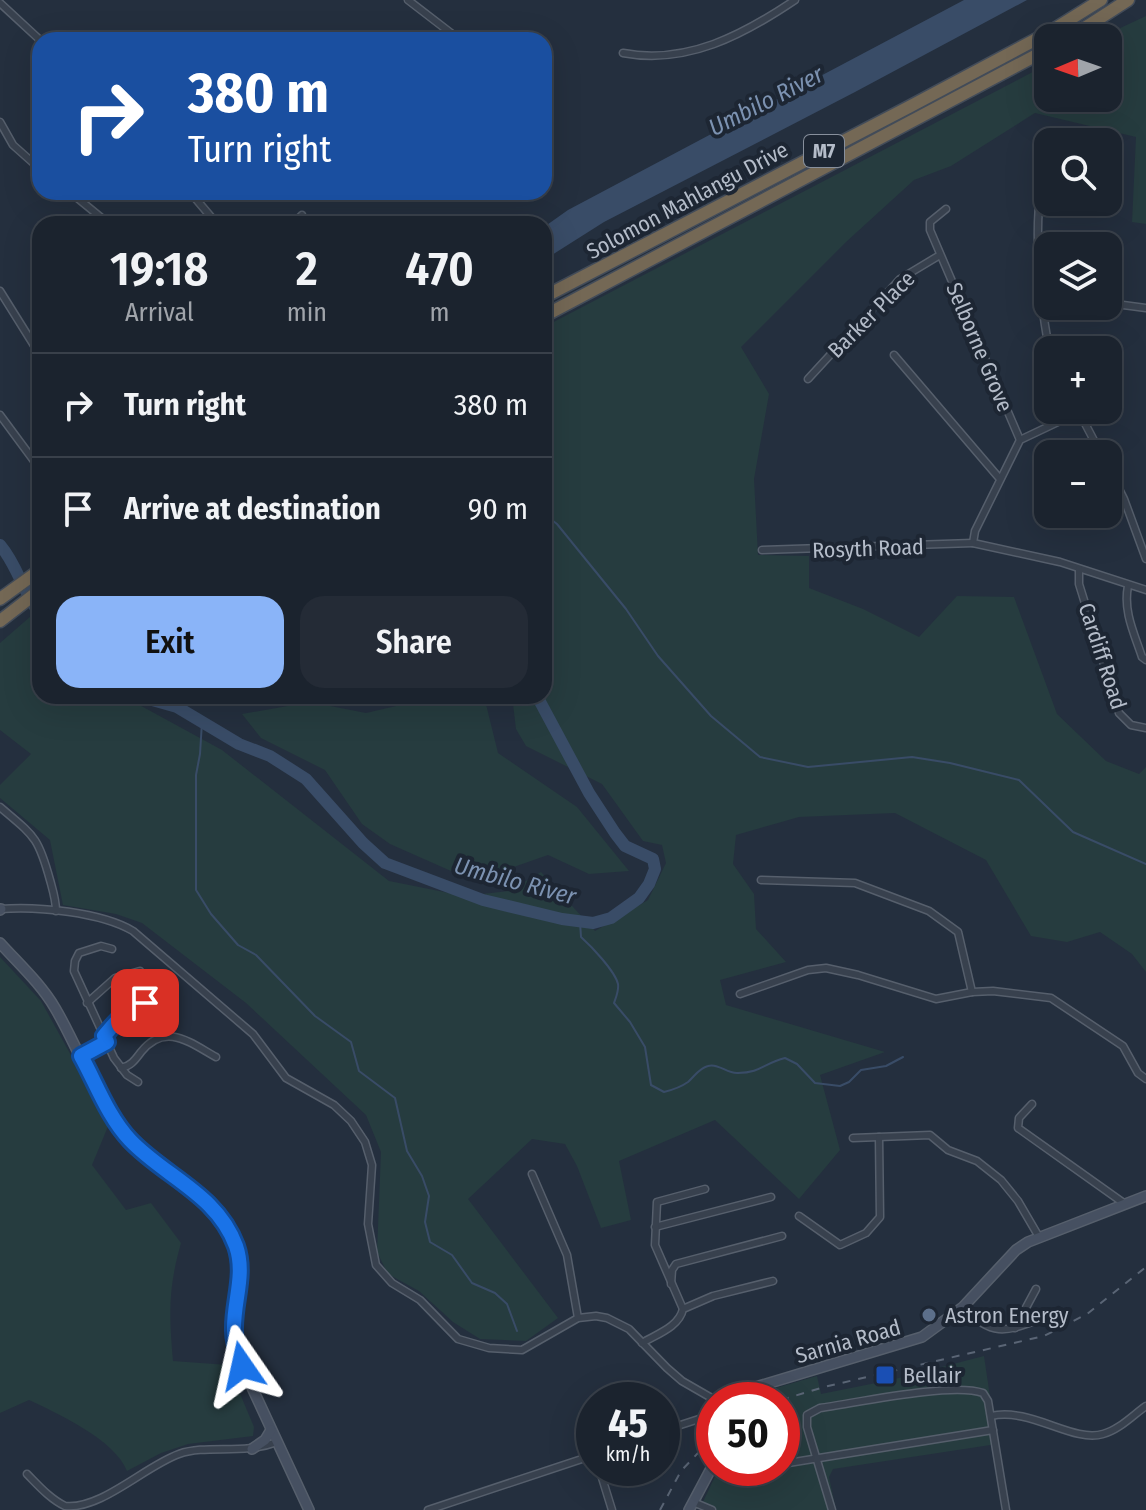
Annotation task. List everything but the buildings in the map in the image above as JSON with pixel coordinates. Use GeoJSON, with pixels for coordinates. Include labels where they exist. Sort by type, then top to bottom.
{"type":"FeatureCollection","features":[{"type":"Feature","properties":{"kind":"highway","name":"Solomon Mahlangu Drive"},"geometry":{"type":"LineString","coordinates":[[552,293],[1048,33],[1101,0]]}},
{"type":"Feature","properties":{"kind":"highway"},"geometry":{"type":"LineString","coordinates":[[1091,24],[1128,0]]}},
{"type":"Feature","properties":{"kind":"highway","name":"Solomon Mahlangu Drive"},"geometry":{"type":"LineString","coordinates":[[552,312],[1034,56]]}},
{"type":"Feature","properties":{"kind":"highway"},"geometry":{"type":"LineString","coordinates":[[0,599],[32,576]]}},
{"type":"Feature","properties":{"kind":"highway"},"geometry":{"type":"LineString","coordinates":[[0,621],[32,596]]}},
{"type":"Feature","properties":{"kind":"main road"},"geometry":{"type":"LineString","coordinates":[[0,943],[53,1004],[121,1130],[149,1157],[193,1189],[213,1209],[230,1234],[240,1260],[241,1273],[235,1346],[309,1510]]}},
{"type":"Feature","properties":{"kind":"main road","name":"Sarnia Road"},"geometry":{"type":"LineString","coordinates":[[772,1382],[915,1339],[941,1325],[963,1307],[1016,1250],[1039,1237],[1146,1196]]}},
{"type":"Feature","properties":{"kind":"main road"},"geometry":{"type":"LineString","coordinates":[[252,1449],[265,1440],[271,1430]]}},
{"type":"Feature","properties":{"kind":"main road"},"geometry":{"type":"LineString","coordinates":[[691,1506],[702,1486]]}},
{"type":"Feature","properties":{"kind":"street"},"geometry":{"type":"LineString","coordinates":[[408,0],[450,32]]}},
{"type":"Feature","properties":{"kind":"street"},"geometry":{"type":"LineString","coordinates":[[623,53],[674,56],[696,51],[753,28],[795,0]]}},
{"type":"Feature","properties":{"kind":"street"},"geometry":{"type":"LineString","coordinates":[[0,3],[32,33]]}},
{"type":"Feature","properties":{"kind":"street"},"geometry":{"type":"LineString","coordinates":[[0,122],[20,153],[32,163]]}},
{"type":"Feature","properties":{"kind":"street"},"geometry":{"type":"LineString","coordinates":[[80,200],[99,216]]}},
{"type":"Feature","properties":{"kind":"street"},"geometry":{"type":"LineString","coordinates":[[197,200],[210,216]]}},
{"type":"Feature","properties":{"kind":"street","name":"Selborne Grove"},"geometry":{"type":"LineString","coordinates":[[946,209],[933,218],[929,227],[1020,440]]}},
{"type":"Feature","properties":{"kind":"street","name":"Barker Place"},"geometry":{"type":"LineString","coordinates":[[808,379],[900,279],[940,255]]}},
{"type":"Feature","properties":{"kind":"street"},"geometry":{"type":"LineString","coordinates":[[0,291],[32,342]]}},
{"type":"Feature","properties":{"kind":"street"},"geometry":{"type":"LineString","coordinates":[[1122,305],[1146,308]]}},
{"type":"Feature","properties":{"kind":"street"},"geometry":{"type":"LineString","coordinates":[[894,355],[1000,479]]}},
{"type":"Feature","properties":{"kind":"street"},"geometry":{"type":"LineString","coordinates":[[0,415],[32,458]]}},
{"type":"Feature","properties":{"kind":"street"},"geometry":{"type":"LineString","coordinates":[[973,543],[975,531],[1020,440],[1052,424]]}},
{"type":"Feature","properties":{"kind":"street"},"geometry":{"type":"LineString","coordinates":[[1122,495],[1146,559]]}},
{"type":"Feature","properties":{"kind":"street","name":"Rosyth Road"},"geometry":{"type":"LineString","coordinates":[[762,550],[973,543]]}},
{"type":"Feature","properties":{"kind":"street","name":"Cardiff Road"},"geometry":{"type":"LineString","coordinates":[[973,543],[1060,562],[1146,590]]}},
{"type":"Feature","properties":{"kind":"street","name":"Cardiff Road"},"geometry":{"type":"LineString","coordinates":[[1079,569],[1079,584],[1119,713],[1131,725],[1146,728]]}},
{"type":"Feature","properties":{"kind":"street"},"geometry":{"type":"LineString","coordinates":[[1128,586],[1125,601],[1127,612],[1142,657],[1146,660]]}},
{"type":"Feature","properties":{"kind":"street"},"geometry":{"type":"LineString","coordinates":[[0,807],[31,833],[43,852],[56,911]]}},
{"type":"Feature","properties":{"kind":"street"},"geometry":{"type":"LineString","coordinates":[[761,880],[855,883],[929,911],[958,932],[972,992]]}},
{"type":"Feature","properties":{"kind":"street"},"geometry":{"type":"LineString","coordinates":[[0,910],[56,911],[114,922],[133,931],[253,1034],[286,1078],[334,1105],[351,1121],[365,1142],[372,1165],[368,1224],[376,1265],[392,1283],[420,1300],[458,1339],[489,1348],[522,1350],[578,1318],[596,1316],[629,1329],[682,1381],[696,1389]]}},
{"type":"Feature","properties":{"kind":"street"},"geometry":{"type":"LineString","coordinates":[[112,949],[105,946],[83,951],[75,961],[75,975],[121,1068],[138,1082]]}},
{"type":"Feature","properties":{"kind":"street"},"geometry":{"type":"LineString","coordinates":[[740,994],[808,970],[826,968],[930,998],[949,998],[972,992],[1051,998],[1123,1046],[1138,1073],[1146,1079]]}},
{"type":"Feature","properties":{"kind":"street"},"geometry":{"type":"LineString","coordinates":[[87,1003],[115,978],[140,971]]}},
{"type":"Feature","properties":{"kind":"street"},"geometry":{"type":"LineString","coordinates":[[81,1056],[106,1039],[135,1006],[149,1003],[165,1011]]}},
{"type":"Feature","properties":{"kind":"street"},"geometry":{"type":"LineString","coordinates":[[121,1068],[131,1064],[152,1040],[163,1037],[179,1037],[216,1057]]}},
{"type":"Feature","properties":{"kind":"street"},"geometry":{"type":"LineString","coordinates":[[1032,1104],[1019,1118],[1018,1128],[1125,1204]]}},
{"type":"Feature","properties":{"kind":"street"},"geometry":{"type":"LineString","coordinates":[[853,1138],[930,1135],[948,1150],[977,1161],[1010,1190],[1039,1237]]}},
{"type":"Feature","properties":{"kind":"street"},"geometry":{"type":"LineString","coordinates":[[799,1216],[840,1245],[871,1229],[882,1212],[879,1137]]}},
{"type":"Feature","properties":{"kind":"street"},"geometry":{"type":"LineString","coordinates":[[532,1174],[567,1255],[578,1318]]}},
{"type":"Feature","properties":{"kind":"street"},"geometry":{"type":"LineString","coordinates":[[642,1343],[674,1324],[683,1309],[657,1256],[657,1202],[705,1189]]}},
{"type":"Feature","properties":{"kind":"street"},"geometry":{"type":"LineString","coordinates":[[655,1227],[771,1197]]}},
{"type":"Feature","properties":{"kind":"street"},"geometry":{"type":"LineString","coordinates":[[671,1284],[672,1270],[676,1264],[782,1236]]}},
{"type":"Feature","properties":{"kind":"street"},"geometry":{"type":"LineString","coordinates":[[683,1309],[713,1296],[773,1281]]}},
{"type":"Feature","properties":{"kind":"street"},"geometry":{"type":"LineString","coordinates":[[1015,1328],[1036,1289]]}},
{"type":"Feature","properties":{"kind":"street"},"geometry":{"type":"LineString","coordinates":[[963,1307],[970,1315],[996,1330],[1015,1328],[1046,1317]]}},
{"type":"Feature","properties":{"kind":"street"},"geometry":{"type":"LineString","coordinates":[[832,1510],[807,1427],[807,1415],[820,1408],[968,1389],[983,1393],[988,1401],[1006,1510]]}},
{"type":"Feature","properties":{"kind":"street"},"geometry":{"type":"LineString","coordinates":[[991,1416],[1020,1415],[1096,1436],[1111,1431],[1146,1406]]}},
{"type":"Feature","properties":{"kind":"street"},"geometry":{"type":"LineString","coordinates":[[800,1461],[993,1430]]}},
{"type":"Feature","properties":{"kind":"street"},"geometry":{"type":"LineString","coordinates":[[27,1474],[59,1503],[84,1510],[177,1455],[252,1449],[277,1442]]}},
{"type":"Feature","properties":{"kind":"street"},"geometry":{"type":"LineString","coordinates":[[428,1510],[576,1461]]}},
{"type":"Feature","properties":{"kind":"street"},"geometry":{"type":"LineString","coordinates":[[605,1486],[612,1510]]}},
{"type":"Feature","properties":{"kind":"street"},"geometry":{"type":"LineString","coordinates":[[691,1506],[712,1510]]}},
{"type":"Feature","properties":{"kind":"green space"},"geometry":{"type":"Polygon","coordinates":[[[1146,16],[1146,224],[1132,222],[1136,137],[1122,134],[1122,128],[1098,128],[1035,113],[951,166],[914,180],[846,242],[741,347],[769,394],[754,479],[758,555],[809,556],[809,588],[863,609],[919,637],[957,596],[1014,597],[1057,714],[1106,761],[1139,774],[1146,767],[1146,972],[1132,954],[1100,932],[1067,942],[1031,936],[986,860],[895,813],[799,817],[736,835],[733,864],[754,894],[756,929],[786,962],[720,980],[726,1005],[885,1052],[820,1075],[840,1150],[799,1199],[715,1120],[619,1161],[631,1220],[601,1228],[565,1144],[532,1139],[468,1199],[558,1318],[526,1341],[480,1339],[453,1322],[419,1291],[388,1274],[377,1252],[381,1152],[366,1115],[246,1003],[142,923],[116,914],[63,905],[50,840],[0,798],[0,785],[31,754],[0,730],[0,643],[31,616],[32,704],[138,704],[222,750],[389,881],[464,896],[509,891],[541,872],[595,931],[648,900],[666,863],[662,845],[643,841],[602,784],[526,746],[516,729],[513,704],[552,704],[552,323],[1034,71],[1034,112],[1122,112],[1122,27],[1146,16]]]}},
{"type":"Feature","properties":{"kind":"green space"},"geometry":{"type":"Polygon","coordinates":[[[299,704],[320,704],[366,713],[405,704],[486,704],[498,753],[577,807],[629,871],[589,874],[548,855],[480,879],[451,871],[390,844],[362,824],[325,770],[261,738],[242,714],[299,704]]]}},
{"type":"Feature","properties":{"kind":"green space"},"geometry":{"type":"Polygon","coordinates":[[[0,957],[41,1001],[109,1124],[92,1165],[126,1210],[151,1203],[181,1243],[171,1301],[173,1361],[228,1365],[254,1427],[253,1436],[188,1444],[161,1453],[127,1471],[121,1460],[99,1439],[70,1420],[29,1400],[0,1413],[0,957]]]}},
{"type":"Feature","properties":{"kind":"green space"},"geometry":{"type":"Polygon","coordinates":[[[984,1356],[997,1444],[833,1469],[829,1477],[836,1510],[717,1510],[702,1504],[710,1486],[800,1486],[800,1382],[796,1382],[817,1376],[821,1394],[984,1356]]]}},
{"type":"Feature","properties":{"kind":"water"},"geometry":{"type":"Polygon","coordinates":[[[964,0],[1027,0],[604,222],[552,255],[552,221],[568,210],[964,0]]]}},
{"type":"Feature","properties":{"kind":"waterway"},"geometry":{"type":"LineString","coordinates":[[552,520],[626,609],[658,656],[711,716],[760,757],[808,767],[912,757],[1019,780],[1073,832],[1146,864]]}},
{"type":"Feature","properties":{"kind":"waterway","name":"Umbilo River"},"geometry":{"type":"LineString","coordinates":[[0,545],[32,602]]}},
{"type":"Feature","properties":{"kind":"waterway","name":"Umbilo River"},"geometry":{"type":"LineString","coordinates":[[166,704],[177,707],[239,744],[270,756],[306,779],[385,863],[483,900],[562,919],[593,923],[611,918],[639,898],[649,884],[655,869],[653,859],[625,846],[615,833],[589,793],[541,704]]}},
{"type":"Feature","properties":{"kind":"waterway"},"geometry":{"type":"LineString","coordinates":[[202,722],[196,775],[196,890],[211,914],[238,945],[256,955],[315,1016],[351,1042],[359,1071],[395,1098],[407,1151],[422,1176],[429,1196],[425,1222],[430,1242],[452,1255],[472,1283],[495,1293],[507,1304],[517,1331]]}},
{"type":"Feature","properties":{"kind":"waterway"},"geometry":{"type":"LineString","coordinates":[[580,922],[581,937],[616,979],[618,989],[614,1003],[645,1047],[651,1085],[664,1092],[685,1084],[708,1066],[746,1073],[785,1058],[797,1064],[815,1083],[840,1086],[861,1070],[886,1066],[903,1057]]}},
{"type":"Feature","properties":{"kind":"railway"},"geometry":{"type":"LineString","coordinates":[[800,1394],[1044,1336],[1087,1314],[1146,1267]]}},
{"type":"Feature","properties":{"kind":"railway"},"geometry":{"type":"LineString","coordinates":[[660,1510],[681,1471],[696,1455]]}},
{"type":"Feature","properties":{"kind":"place","name":"Astron Energy"},"geometry":{"type":"Point","coordinates":[929,1315]}},
{"type":"Feature","properties":{"kind":"place","name":"Bellair"},"geometry":{"type":"Point","coordinates":[885,1375]}},
{"type":"Feature","properties":{"kind":"route"},"geometry":{"type":"LineString","coordinates":[[145,1003],[124,1014],[104,1036],[107,1042],[81,1056],[111,1114],[130,1141],[193,1189],[213,1209],[230,1234],[240,1260],[234,1329],[235,1346],[242,1366]]}}]}
